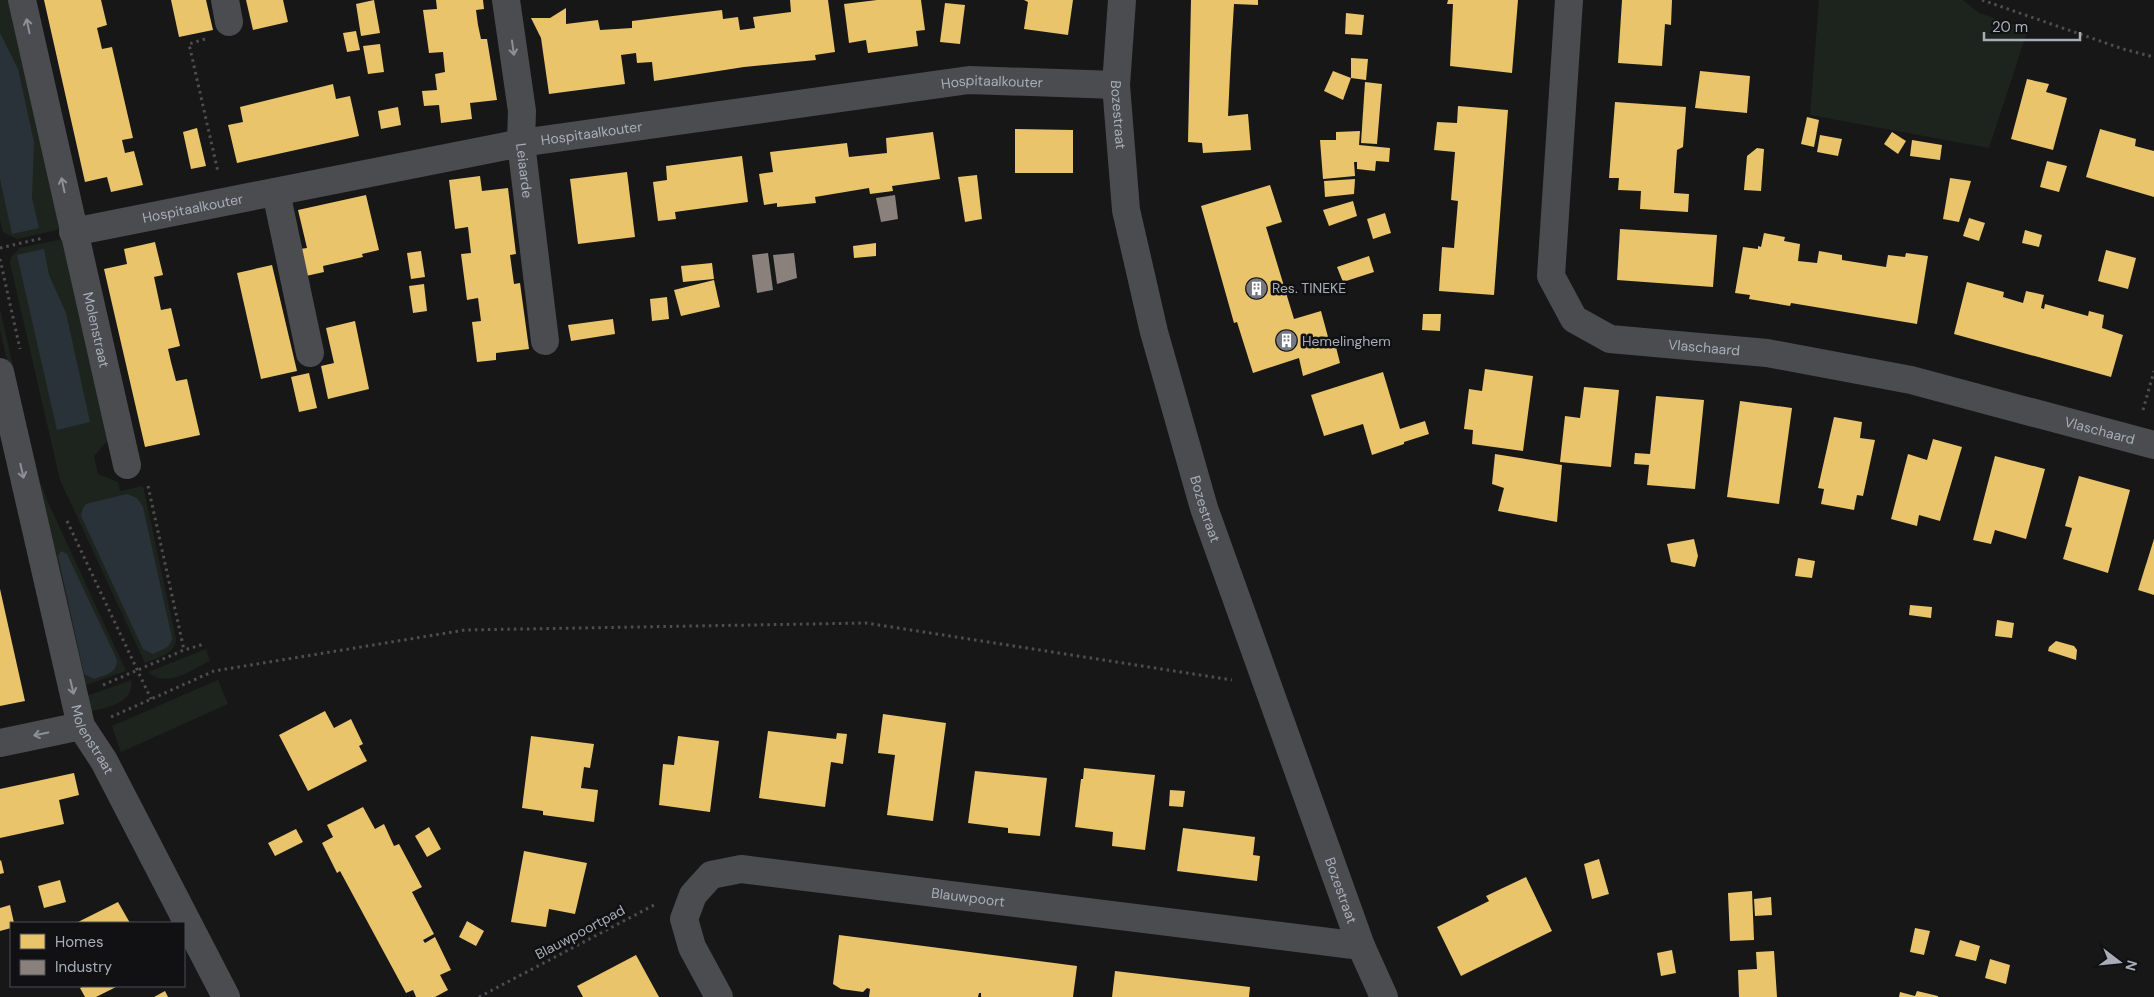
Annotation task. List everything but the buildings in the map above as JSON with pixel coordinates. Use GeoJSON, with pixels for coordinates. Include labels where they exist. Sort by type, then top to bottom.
{"type":"FeatureCollection","features":[{"type":"Feature","properties":{"kind":"street","name":"Molenstraat"},"geometry":{"type":"LineString","coordinates":[[22,0],[127,465]]}},
{"type":"Feature","properties":{"kind":"street","name":"Leiaarde"},"geometry":{"type":"LineString","coordinates":[[506,0],[522,112],[521,144],[545,341]]}},
{"type":"Feature","properties":{"kind":"street","name":"Bozestraat"},"geometry":{"type":"LineString","coordinates":[[1122,0],[1116,85],[1126,210],[1154,332],[1204,508],[1361,946],[1384,997]]}},
{"type":"Feature","properties":{"kind":"street","name":"Vlaschaard"},"geometry":{"type":"LineString","coordinates":[[1569,0],[1550,276],[1574,319],[1610,339],[1767,353],[1902,378],[2144,442]]}},
{"type":"Feature","properties":{"kind":"street","name":"Hospitaalkouter"},"geometry":{"type":"LineString","coordinates":[[73,232],[521,144],[969,80],[1116,85]]}},
{"type":"Feature","properties":{"kind":"street"},"geometry":{"type":"LineString","coordinates":[[276,192],[310,353]]}},
{"type":"Feature","properties":{"kind":"street","name":"Molenstraat"},"geometry":{"type":"LineString","coordinates":[[0,372],[8,445],[81,726],[104,761],[226,997]]}},
{"type":"Feature","properties":{"kind":"street"},"geometry":{"type":"LineString","coordinates":[[0,743],[81,726]]}},
{"type":"Feature","properties":{"kind":"street","name":"Blauwpoort"},"geometry":{"type":"LineString","coordinates":[[718,997],[692,947],[684,919],[693,895],[711,875],[741,869],[1361,946]]}},
{"type":"Feature","properties":{"kind":"path"},"geometry":{"type":"LineString","coordinates":[[1982,0],[2123,49],[2154,57]]}},
{"type":"Feature","properties":{"kind":"path"},"geometry":{"type":"LineString","coordinates":[[224,202],[189,44],[216,36],[227,11]]}},
{"type":"Feature","properties":{"kind":"path"},"geometry":{"type":"LineString","coordinates":[[0,248],[73,232]]}},
{"type":"Feature","properties":{"kind":"path"},"geometry":{"type":"LineString","coordinates":[[0,259],[21,353]]}},
{"type":"Feature","properties":{"kind":"path"},"geometry":{"type":"LineString","coordinates":[[2144,442],[2154,371]]}},
{"type":"Feature","properties":{"kind":"path"},"geometry":{"type":"LineString","coordinates":[[127,465],[148,484],[184,650]]}},
{"type":"Feature","properties":{"kind":"path"},"geometry":{"type":"LineString","coordinates":[[63,512],[151,699]]}},
{"type":"Feature","properties":{"kind":"path"},"geometry":{"type":"LineString","coordinates":[[81,726],[110,717],[214,671],[465,630],[866,623],[1268,685]]}},
{"type":"Feature","properties":{"kind":"path"},"geometry":{"type":"LineString","coordinates":[[74,694],[115,682],[184,650],[204,644]]}},
{"type":"Feature","properties":{"kind":"path","name":"Blauwpoortpad"},"geometry":{"type":"LineString","coordinates":[[479,997],[663,901],[693,895]]}},
{"type":"Feature","properties":{"kind":"shaded area"},"geometry":{"type":"Polygon","coordinates":[[[0,0],[10,0],[61,229],[17,239],[3,232],[0,220],[0,0]]]}},
{"type":"Feature","properties":{"kind":"shaded area"},"geometry":{"type":"Polygon","coordinates":[[[1819,0],[1963,0],[1979,13],[2028,29],[1989,148],[1810,115],[1819,0]]]}},
{"type":"Feature","properties":{"kind":"shaded area"},"geometry":{"type":"Polygon","coordinates":[[[0,33],[18,69],[34,142],[32,198],[39,228],[12,234],[0,179],[0,33]]]}},
{"type":"Feature","properties":{"kind":"shaded area"},"geometry":{"type":"Polygon","coordinates":[[[63,239],[108,440],[94,456],[98,474],[118,482],[120,491],[143,486],[176,639],[173,648],[169,652],[145,663],[60,480],[10,263],[11,257],[20,248],[63,239]]]}},
{"type":"Feature","properties":{"kind":"shaded area"},"geometry":{"type":"Polygon","coordinates":[[[44,249],[49,275],[66,313],[90,422],[57,430],[17,255],[44,249]]]}},
{"type":"Feature","properties":{"kind":"shaded area"},"geometry":{"type":"Polygon","coordinates":[[[0,309],[28,433],[24,434],[0,330],[0,309]]]}},
{"type":"Feature","properties":{"kind":"shaded area"},"geometry":{"type":"Polygon","coordinates":[[[26,443],[31,443],[40,482],[47,500],[126,671],[81,687],[26,443]]]}},
{"type":"Feature","properties":{"kind":"shaded area"},"geometry":{"type":"Polygon","coordinates":[[[127,494],[137,498],[143,507],[172,638],[168,646],[153,654],[143,649],[81,516],[86,504],[127,494]]]}},
{"type":"Feature","properties":{"kind":"shaded area"},"geometry":{"type":"Polygon","coordinates":[[[61,551],[67,554],[117,660],[112,671],[94,679],[84,674],[58,556],[61,551]]]}},
{"type":"Feature","properties":{"kind":"shaded area"},"geometry":{"type":"Polygon","coordinates":[[[206,649],[210,661],[187,673],[163,679],[155,677],[148,672],[206,649]]]}},
{"type":"Feature","properties":{"kind":"shaded area"},"geometry":{"type":"Polygon","coordinates":[[[131,680],[131,688],[124,700],[117,704],[87,712],[84,697],[131,680]]]}},
{"type":"Feature","properties":{"kind":"shaded area"},"geometry":{"type":"Polygon","coordinates":[[[218,680],[228,704],[121,752],[112,726],[218,680]]]}},
{"type":"Feature","properties":{"kind":"place","name":"Res. TINEKE"},"geometry":{"type":"Point","coordinates":[1256,288]}},
{"type":"Feature","properties":{"kind":"place","name":"Hemelinghem"},"geometry":{"type":"Point","coordinates":[1286,341]}}]}
